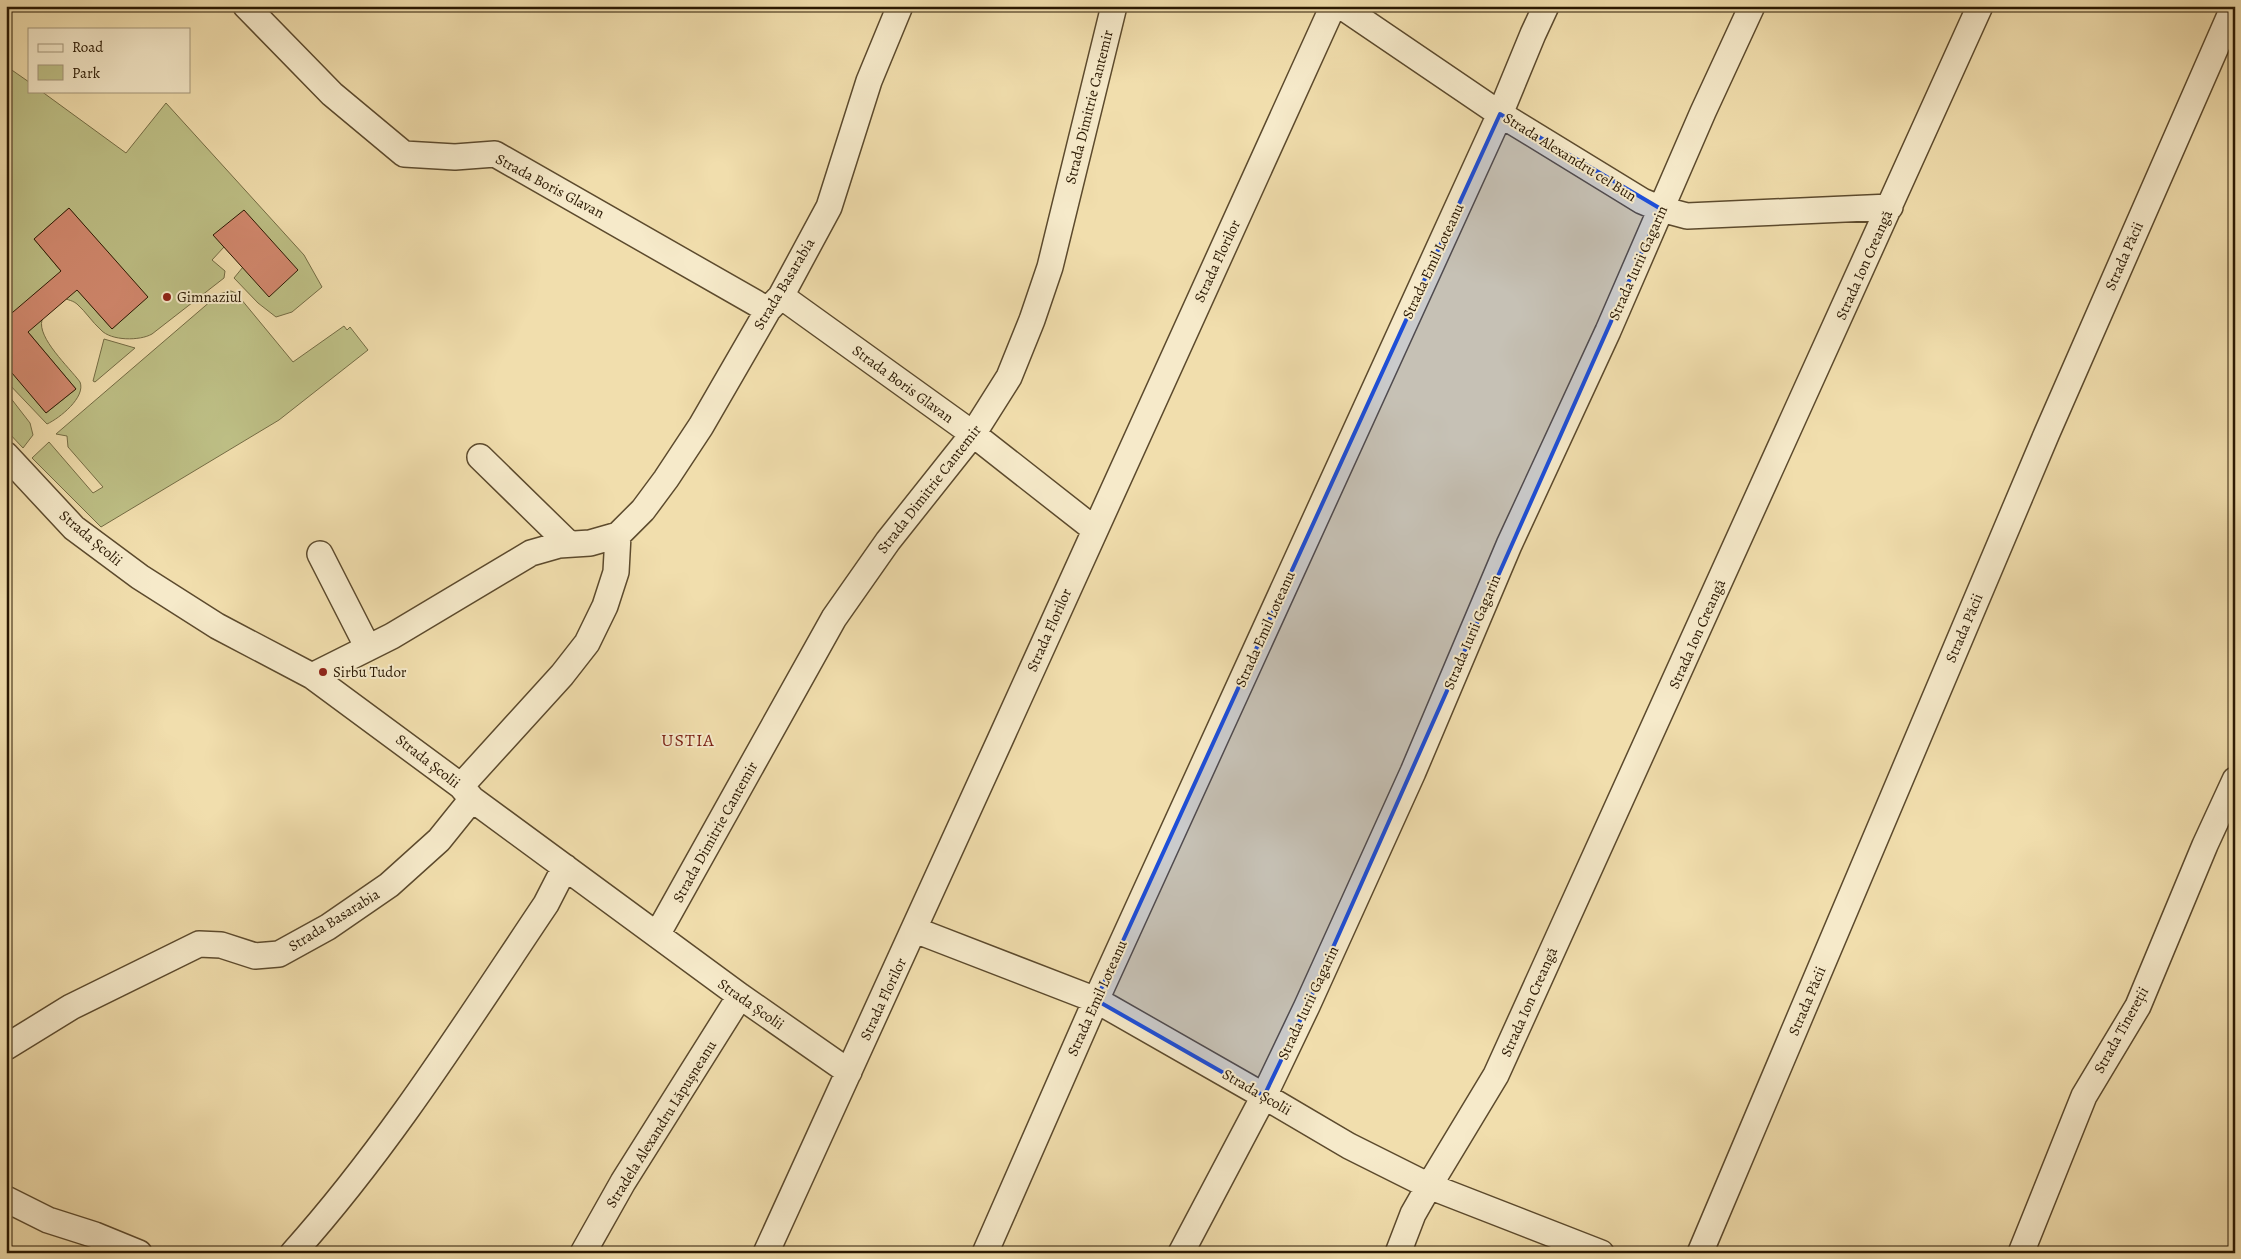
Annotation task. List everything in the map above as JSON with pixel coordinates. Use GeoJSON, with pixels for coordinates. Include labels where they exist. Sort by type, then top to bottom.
{"type":"FeatureCollection","features":[{"type":"Feature","properties":{"kind":"street","name":"Strada Boris Glavan"},"geometry":{"type":"LineString","coordinates":[[246,6],[332,94],[404,154],[455,157],[495,154],[775,303],[973,434],[1094,529]]}},
{"type":"Feature","properties":{"kind":"street","name":"Strada Basarabia"},"geometry":{"type":"LineString","coordinates":[[312,676],[392,636],[531,553],[569,544],[590,543],[618,535],[643,510],[701,426],[775,303],[829,207],[869,81],[900,6]]}},
{"type":"Feature","properties":{"kind":"street","name":"Strada Dimitrie Cantemir"},"geometry":{"type":"LineString","coordinates":[[657,935],[834,618],[888,541],[973,434],[1009,377],[1041,294],[1052,257],[1114,6]]}},
{"type":"Feature","properties":{"kind":"street","name":"Strada Florilor"},"geometry":{"type":"LineString","coordinates":[[766,1253],[915,930],[1094,529],[1333,6]]}},
{"type":"Feature","properties":{"kind":"street","name":"Strada Alexandru cel Bun"},"geometry":{"type":"LineString","coordinates":[[1341,6],[1500,114],[1642,201],[1661,210],[1687,216],[1890,207]]}},
{"type":"Feature","properties":{"kind":"street","name":"Strada Emil Loteanu"},"geometry":{"type":"LineString","coordinates":[[985,1253],[1096,1000],[1500,114],[1546,6]]}},
{"type":"Feature","properties":{"kind":"street","name":"Strada Iurii Gagarin"},"geometry":{"type":"LineString","coordinates":[[1180,1253],[1264,1096],[1307,1006],[1409,781],[1509,546],[1608,331],[1703,112],[1752,6]]}},
{"type":"Feature","properties":{"kind":"street","name":"Strada Ion Creangă"},"geometry":{"type":"LineString","coordinates":[[1398,1253],[1413,1214],[1496,1075],[1980,6]]}},
{"type":"Feature","properties":{"kind":"street","name":"Strada Păcii"},"geometry":{"type":"LineString","coordinates":[[1700,1253],[2047,432],[2234,6]]}},
{"type":"Feature","properties":{"kind":"street","name":"Strada Școlii"},"geometry":{"type":"LineString","coordinates":[[6,455],[74,528],[140,578],[216,626],[312,676],[657,935],[849,1072]]}},
{"type":"Feature","properties":{"kind":"street"},"geometry":{"type":"LineString","coordinates":[[480,457],[569,544]]}},
{"type":"Feature","properties":{"kind":"street","name":"Strada Basarabia"},"geometry":{"type":"LineString","coordinates":[[6,1047],[71,1006],[199,944],[221,945],[256,956],[280,954],[328,927],[389,886],[439,840],[467,793],[587,643],[604,606],[616,572],[618,535]]}},
{"type":"Feature","properties":{"kind":"street"},"geometry":{"type":"LineString","coordinates":[[320,554],[368,648]]}},
{"type":"Feature","properties":{"kind":"street","name":"Strada Tinereții"},"geometry":{"type":"LineString","coordinates":[[2021,1253],[2084,1096],[2138,1006],[2205,845],[2235,780]]}},
{"type":"Feature","properties":{"kind":"street"},"geometry":{"type":"LineString","coordinates":[[293,1253],[321,1222],[403,1117],[546,904],[565,867]]}},
{"type":"Feature","properties":{"kind":"street","name":"Strada Școlii"},"geometry":{"type":"LineString","coordinates":[[915,930],[1096,1000],[1349,1146],[1429,1186],[1601,1253]]}},
{"type":"Feature","properties":{"kind":"street","name":"Stradela Alexandru Lăpușneanu"},"geometry":{"type":"LineString","coordinates":[[583,1253],[623,1182],[740,996]]}},
{"type":"Feature","properties":{"kind":"street"},"geometry":{"type":"LineString","coordinates":[[6,1199],[91,1244],[139,1253]]}},
{"type":"Feature","properties":{"kind":"highlighted area"},"geometry":{"type":"Polygon","coordinates":[[[1500,114],[1661,209],[1307,1006],[1264,1096],[1096,1000],[1500,114]]]}},
{"type":"Feature","properties":{"kind":"green space"},"geometry":{"type":"Polygon","coordinates":[[[6,66],[28,81],[28,92],[42,92],[126,153],[166,103],[304,255],[322,287],[292,312],[276,317],[258,303],[234,278],[243,267],[224,247],[212,260],[225,271],[224,278],[152,334],[133,339],[111,336],[101,330],[77,304],[61,295],[73,285],[112,329],[147,297],[69,208],[34,239],[65,276],[43,287],[25,304],[15,317],[6,307],[6,66]]]}},
{"type":"Feature","properties":{"kind":"green space"},"geometry":{"type":"Polygon","coordinates":[[[231,291],[236,293],[293,362],[344,326],[347,330],[350,327],[368,350],[279,420],[101,527],[32,458],[49,442],[93,493],[103,487],[68,447],[67,436],[56,434],[219,294],[231,291]]]}},
{"type":"Feature","properties":{"kind":"green space"},"geometry":{"type":"Polygon","coordinates":[[[37,314],[42,320],[44,335],[49,344],[80,382],[81,388],[71,406],[47,424],[6,381],[6,376],[11,371],[46,413],[76,389],[23,326],[37,314]]]}},
{"type":"Feature","properties":{"kind":"green space"},"geometry":{"type":"Polygon","coordinates":[[[104,339],[135,348],[95,382],[93,381],[104,339]]]}},
{"type":"Feature","properties":{"kind":"green space"},"geometry":{"type":"Polygon","coordinates":[[[6,392],[30,423],[33,435],[23,448],[6,430],[6,392]]]}},
{"type":"Feature","properties":{"kind":"building"},"geometry":{"type":"Polygon","coordinates":[[[69,208],[148,297],[112,329],[77,290],[28,332],[76,389],[46,413],[6,366],[6,318],[61,271],[34,239],[69,208]]]}},
{"type":"Feature","properties":{"kind":"building"},"geometry":{"type":"Polygon","coordinates":[[[244,210],[298,270],[269,297],[213,235],[244,210]]]}},
{"type":"Feature","properties":{"kind":"place","name":"Gimnaziul"},"geometry":{"type":"Point","coordinates":[167,297]}},
{"type":"Feature","properties":{"kind":"place","name":"Sirbu Tudor"},"geometry":{"type":"Point","coordinates":[323,672]}},
{"type":"Feature","properties":{"kind":"district","name":"USTIA"},"geometry":{"type":"Point","coordinates":[688,740]}}]}
